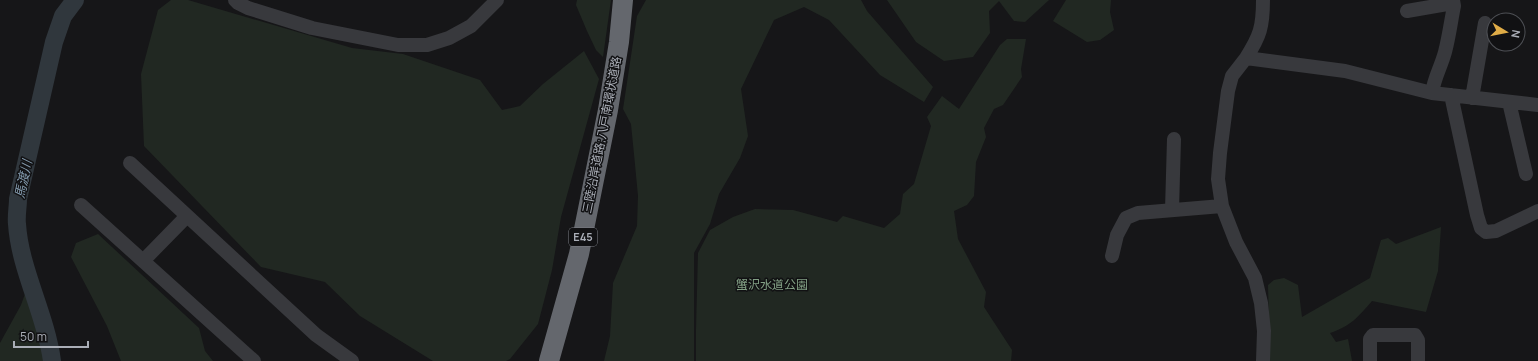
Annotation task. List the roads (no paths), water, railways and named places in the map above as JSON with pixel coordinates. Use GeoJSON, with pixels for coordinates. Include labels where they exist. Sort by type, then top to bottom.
{"type":"FeatureCollection","features":[{"type":"Feature","properties":{"kind":"highway","name":"三陸沿岸道路;八戸南環状道路"},"geometry":{"type":"LineString","coordinates":[[549,361],[579,254],[608,110],[619,42],[623,0]]}},
{"type":"Feature","properties":{"kind":"street"},"geometry":{"type":"LineString","coordinates":[[235,0],[248,8],[312,28],[398,45],[427,45],[449,38],[471,26],[497,0]]}},
{"type":"Feature","properties":{"kind":"street"},"geometry":{"type":"LineString","coordinates":[[1263,0],[1263,21],[1258,39],[1232,76],[1228,90],[1218,179],[1222,206],[1236,242],[1255,278],[1261,303],[1264,331],[1263,361]]}},
{"type":"Feature","properties":{"kind":"street"},"geometry":{"type":"LineString","coordinates":[[1407,11],[1453,2],[1446,51],[1434,80],[1432,93]]}},
{"type":"Feature","properties":{"kind":"street"},"geometry":{"type":"LineString","coordinates":[[1472,98],[1485,23]]}},
{"type":"Feature","properties":{"kind":"street"},"geometry":{"type":"LineString","coordinates":[[1246,58],[1345,71],[1432,93],[1538,105]]}},
{"type":"Feature","properties":{"kind":"street"},"geometry":{"type":"LineString","coordinates":[[1451,95],[1481,228],[1486,232],[1496,231],[1538,211]]}},
{"type":"Feature","properties":{"kind":"street"},"geometry":{"type":"LineString","coordinates":[[1509,102],[1526,174]]}},
{"type":"Feature","properties":{"kind":"street"},"geometry":{"type":"LineString","coordinates":[[1172,210],[1174,139]]}},
{"type":"Feature","properties":{"kind":"street"},"geometry":{"type":"LineString","coordinates":[[130,163],[316,335],[348,360]]}},
{"type":"Feature","properties":{"kind":"street"},"geometry":{"type":"LineString","coordinates":[[81,205],[254,361]]}},
{"type":"Feature","properties":{"kind":"street"},"geometry":{"type":"LineString","coordinates":[[1112,256],[1117,235],[1126,218],[1138,213],[1222,206]]}},
{"type":"Feature","properties":{"kind":"street"},"geometry":{"type":"LineString","coordinates":[[143,261],[188,216]]}},
{"type":"Feature","properties":{"kind":"street"},"geometry":{"type":"LineString","coordinates":[[1370,361],[1370,339],[1373,335],[1415,335],[1418,340],[1418,361]]}},
{"type":"Feature","properties":{"kind":"waterway","name":"馬渡川"},"geometry":{"type":"LineString","coordinates":[[52,361],[49,344],[19,241],[17,224],[18,199],[54,42],[63,16],[75,0]]}},
{"type":"Feature","properties":{"kind":"park label","name":"蟹沢水道公園"},"geometry":{"type":"Point","coordinates":[772,285]}}]}
